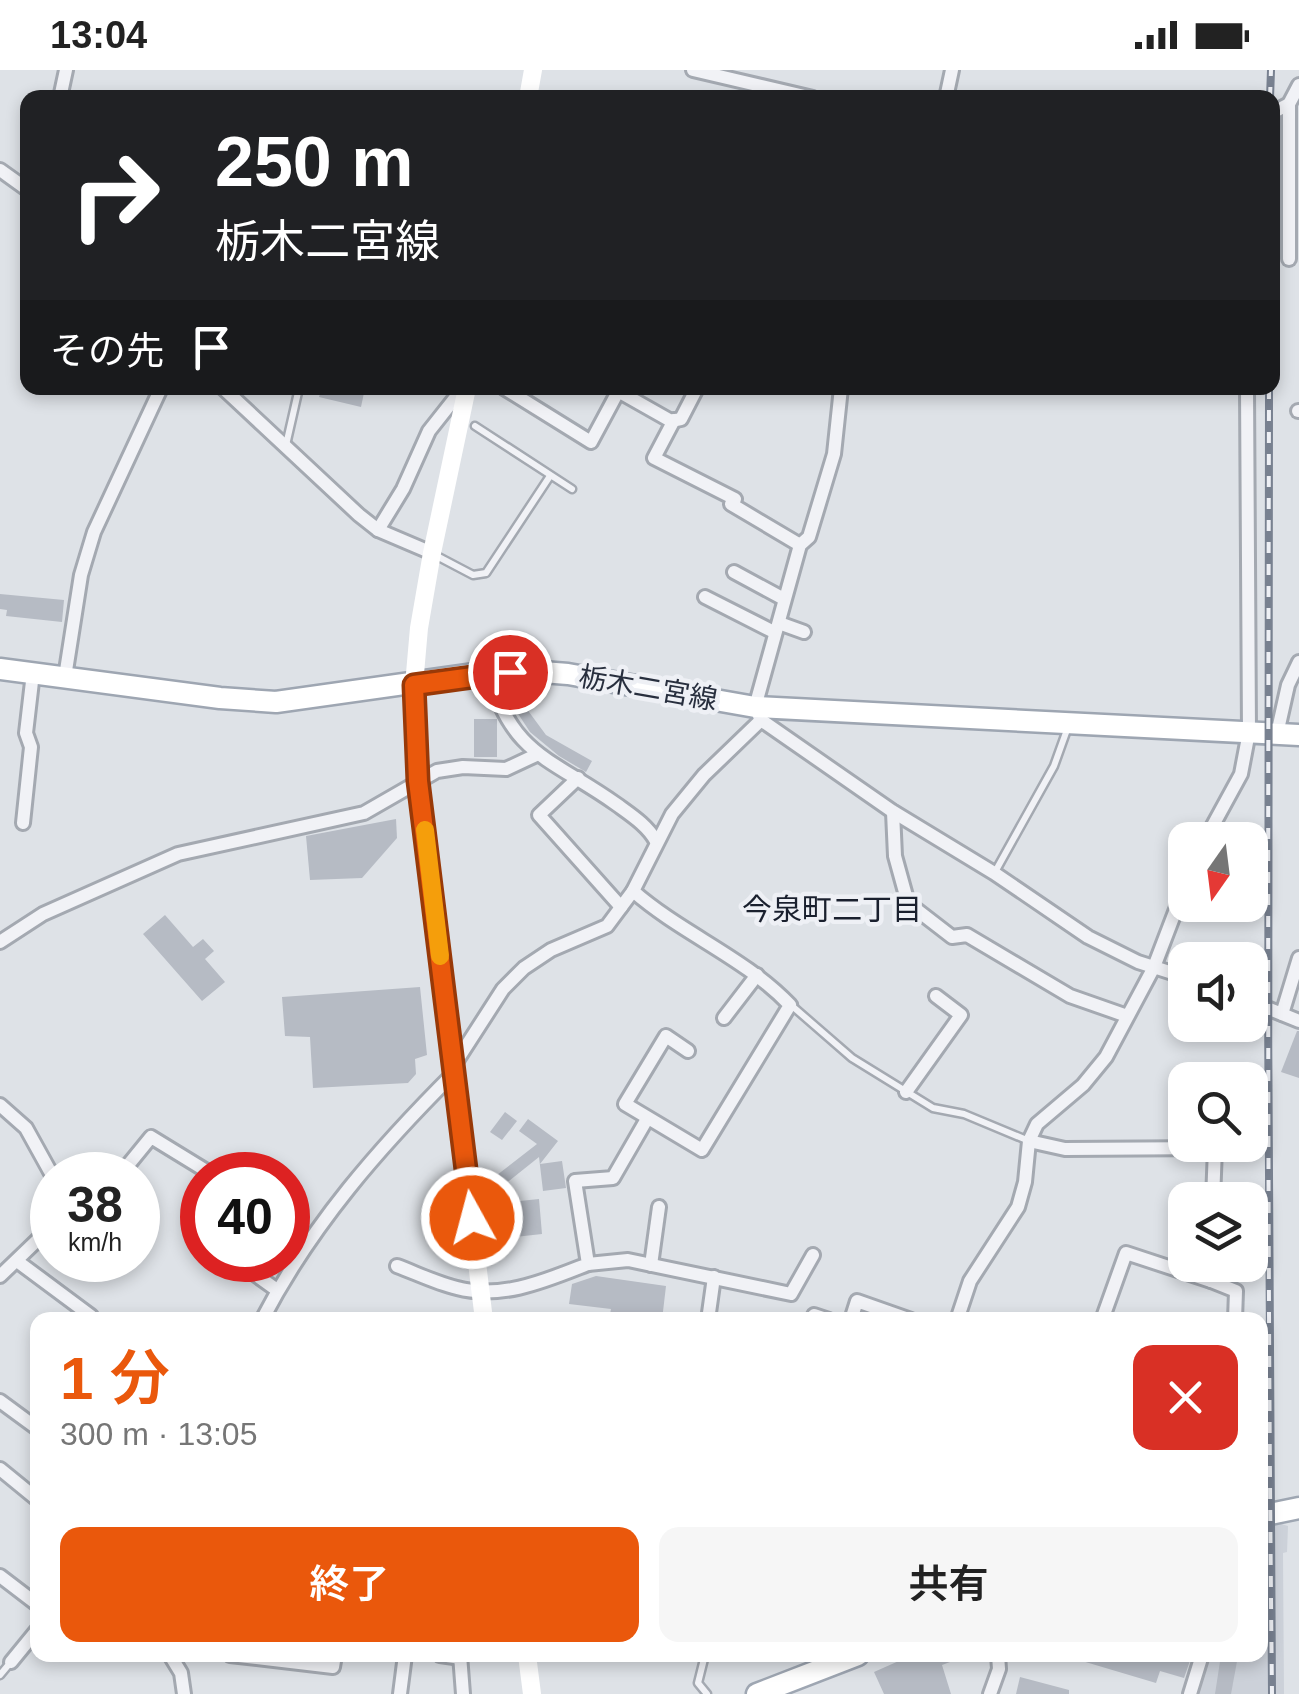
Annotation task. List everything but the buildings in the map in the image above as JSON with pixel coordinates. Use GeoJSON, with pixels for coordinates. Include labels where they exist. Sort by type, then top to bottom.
{"type":"FeatureCollection","features":[{"type":"Feature","properties":{"kind":"main road","name":"栃木二宮線"},"geometry":{"type":"LineString","coordinates":[[0,668],[276,702],[489,672],[568,674],[758,713],[1299,735]]}},
{"type":"Feature","properties":{"kind":"main road"},"geometry":{"type":"LineString","coordinates":[[1268,1514],[1299,1508]]}},
{"type":"Feature","properties":{"kind":"main road"},"geometry":{"type":"LineString","coordinates":[[757,1694],[840,1662]]}},
{"type":"Feature","properties":{"kind":"street"},"geometry":{"type":"LineString","coordinates":[[693,70],[779,90]]}},
{"type":"Feature","properties":{"kind":"street"},"geometry":{"type":"LineString","coordinates":[[1280,108],[1288,104],[1299,85]]}},
{"type":"Feature","properties":{"kind":"street"},"geometry":{"type":"LineString","coordinates":[[1288,104],[1294,148],[1294,223],[1289,259]]}},
{"type":"Feature","properties":{"kind":"street"},"geometry":{"type":"LineString","coordinates":[[65,677],[82,575],[94,532],[158,395]]}},
{"type":"Feature","properties":{"kind":"street"},"geometry":{"type":"LineString","coordinates":[[230,395],[378,530],[432,553]]}},
{"type":"Feature","properties":{"kind":"street"},"geometry":{"type":"LineString","coordinates":[[378,530],[403,489],[429,431],[459,395]]}},
{"type":"Feature","properties":{"kind":"street"},"geometry":{"type":"LineString","coordinates":[[464,395],[419,628],[414,685],[418,781],[483,1312]]}},
{"type":"Feature","properties":{"kind":"street"},"geometry":{"type":"LineString","coordinates":[[515,395],[591,442],[616,395]]}},
{"type":"Feature","properties":{"kind":"street"},"geometry":{"type":"LineString","coordinates":[[630,395],[674,420],[680,419],[693,395]]}},
{"type":"Feature","properties":{"kind":"street"},"geometry":{"type":"LineString","coordinates":[[266,1312],[309,1238],[391,1136],[455,1068],[502,989],[551,950],[607,926],[633,891],[672,814],[758,713],[776,628],[800,545],[809,537],[834,454],[840,395]]}},
{"type":"Feature","properties":{"kind":"street"},"geometry":{"type":"LineString","coordinates":[[1214,822],[1241,774],[1249,732],[1248,395]]}},
{"type":"Feature","properties":{"kind":"street"},"geometry":{"type":"LineString","coordinates":[[674,420],[654,458],[735,499],[731,504],[800,545]]}},
{"type":"Feature","properties":{"kind":"street"},"geometry":{"type":"LineString","coordinates":[[734,572],[784,600]]}},
{"type":"Feature","properties":{"kind":"street"},"geometry":{"type":"LineString","coordinates":[[705,598],[776,628],[804,632]]}},
{"type":"Feature","properties":{"kind":"street"},"geometry":{"type":"LineString","coordinates":[[1277,734],[1288,685],[1299,662]]}},
{"type":"Feature","properties":{"kind":"street"},"geometry":{"type":"LineString","coordinates":[[489,672],[504,715],[536,755],[636,818],[656,841]]}},
{"type":"Feature","properties":{"kind":"street"},"geometry":{"type":"LineString","coordinates":[[23,823],[32,747],[26,732],[33,673]]}},
{"type":"Feature","properties":{"kind":"street"},"geometry":{"type":"LineString","coordinates":[[758,713],[893,812],[994,873],[1088,937],[1168,971]]}},
{"type":"Feature","properties":{"kind":"street"},"geometry":{"type":"LineString","coordinates":[[0,942],[43,914],[178,854],[364,813],[418,781],[453,767],[506,770],[536,755]]}},
{"type":"Feature","properties":{"kind":"street"},"geometry":{"type":"LineString","coordinates":[[578,778],[539,815],[622,907]]}},
{"type":"Feature","properties":{"kind":"street"},"geometry":{"type":"LineString","coordinates":[[893,812],[895,856],[908,903],[952,937],[967,935],[1070,996],[1127,1016]]}},
{"type":"Feature","properties":{"kind":"street"},"geometry":{"type":"LineString","coordinates":[[633,891],[664,917],[757,975],[790,1005],[702,1150],[625,1104],[666,1036],[688,1051]]}},
{"type":"Feature","properties":{"kind":"street"},"geometry":{"type":"LineString","coordinates":[[960,1312],[970,1280],[1018,1207],[1029,1141],[1037,1124],[1083,1085],[1106,1057],[1154,966],[1171,922]]}},
{"type":"Feature","properties":{"kind":"street"},"geometry":{"type":"LineString","coordinates":[[1282,1014],[1299,958]]}},
{"type":"Feature","properties":{"kind":"street"},"geometry":{"type":"LineString","coordinates":[[724,1018],[757,975]]}},
{"type":"Feature","properties":{"kind":"street"},"geometry":{"type":"LineString","coordinates":[[906,1092],[961,1015],[936,996]]}},
{"type":"Feature","properties":{"kind":"street"},"geometry":{"type":"LineString","coordinates":[[1268,1009],[1299,1021]]}},
{"type":"Feature","properties":{"kind":"street"},"geometry":{"type":"LineString","coordinates":[[0,1105],[26,1128],[39,1152]]}},
{"type":"Feature","properties":{"kind":"street"},"geometry":{"type":"LineString","coordinates":[[588,1264],[575,1180],[613,1178],[648,1119]]}},
{"type":"Feature","properties":{"kind":"street"},"geometry":{"type":"LineString","coordinates":[[139,1152],[152,1137],[180,1154]]}},
{"type":"Feature","properties":{"kind":"street"},"geometry":{"type":"LineString","coordinates":[[1029,1141],[1065,1149],[1215,1148],[1214,1182]]}},
{"type":"Feature","properties":{"kind":"street"},"geometry":{"type":"LineString","coordinates":[[651,1265],[659,1207]]}},
{"type":"Feature","properties":{"kind":"street"},"geometry":{"type":"LineString","coordinates":[[0,1276],[30,1247]]}},
{"type":"Feature","properties":{"kind":"street"},"geometry":{"type":"LineString","coordinates":[[1105,1312],[1126,1252],[1168,1266]]}},
{"type":"Feature","properties":{"kind":"street"},"geometry":{"type":"LineString","coordinates":[[397,1266],[457,1288],[481,1292],[533,1286],[588,1264],[628,1260],[791,1294],[813,1255]]}},
{"type":"Feature","properties":{"kind":"street"},"geometry":{"type":"LineString","coordinates":[[16,1261],[86,1312]]}},
{"type":"Feature","properties":{"kind":"street"},"geometry":{"type":"LineString","coordinates":[[709,1312],[714,1277]]}},
{"type":"Feature","properties":{"kind":"street"},"geometry":{"type":"LineString","coordinates":[[267,1282],[278,1290]]}},
{"type":"Feature","properties":{"kind":"street"},"geometry":{"type":"LineString","coordinates":[[1214,1282],[1236,1290],[1235,1312]]}},
{"type":"Feature","properties":{"kind":"street"},"geometry":{"type":"LineString","coordinates":[[854,1312],[857,1301],[888,1312]]}},
{"type":"Feature","properties":{"kind":"street"},"geometry":{"type":"LineString","coordinates":[[0,1401],[30,1423]]}},
{"type":"Feature","properties":{"kind":"street"},"geometry":{"type":"LineString","coordinates":[[0,1470],[30,1494]]}},
{"type":"Feature","properties":{"kind":"street"},"geometry":{"type":"LineString","coordinates":[[0,1576],[30,1599]]}},
{"type":"Feature","properties":{"kind":"street"},"geometry":{"type":"LineString","coordinates":[[11,1662],[30,1638]]}},
{"type":"Feature","properties":{"kind":"street"},"geometry":{"type":"LineString","coordinates":[[175,1662],[184,1694]]}},
{"type":"Feature","properties":{"kind":"street"},"geometry":{"type":"LineString","coordinates":[[290,1662],[332,1667],[333,1662]]}},
{"type":"Feature","properties":{"kind":"street"},"geometry":{"type":"LineString","coordinates":[[400,1694],[404,1662]]}},
{"type":"Feature","properties":{"kind":"street"},"geometry":{"type":"LineString","coordinates":[[460,1662],[463,1694]]}},
{"type":"Feature","properties":{"kind":"street"},"geometry":{"type":"LineString","coordinates":[[528,1662],[532,1694]]}},
{"type":"Feature","properties":{"kind":"street"},"geometry":{"type":"LineString","coordinates":[[990,1694],[998,1662]]}},
{"type":"Feature","properties":{"kind":"street"},"geometry":{"type":"LineString","coordinates":[[1190,1694],[1200,1662]]}},
{"type":"Feature","properties":{"kind":"lane"},"geometry":{"type":"LineString","coordinates":[[286,448],[297,395]]}},
{"type":"Feature","properties":{"kind":"lane"},"geometry":{"type":"LineString","coordinates":[[475,426],[572,488]]}},
{"type":"Feature","properties":{"kind":"lane"},"geometry":{"type":"LineString","coordinates":[[432,553],[473,575],[486,573],[550,476]]}},
{"type":"Feature","properties":{"kind":"lane"},"geometry":{"type":"LineString","coordinates":[[994,873],[1054,766],[1070,724]]}},
{"type":"Feature","properties":{"kind":"lane"},"geometry":{"type":"LineString","coordinates":[[790,1005],[852,1058],[932,1108],[964,1114],[1029,1141]]}},
{"type":"Feature","properties":{"kind":"lane"},"geometry":{"type":"LineString","coordinates":[[0,1675],[11,1662]]}},
{"type":"Feature","properties":{"kind":"lane"},"geometry":{"type":"LineString","coordinates":[[703,1662],[698,1683],[707,1694]]}},
{"type":"Feature","properties":{"kind":"shaded area"},"geometry":{"type":"Polygon","coordinates":[[[1268,1524],[1288,1526],[1287,1552],[1283,1553],[1284,1694],[1198,1694],[1208,1662],[1268,1662],[1268,1524]]]}},
{"type":"Feature","properties":{"kind":"railway"},"geometry":{"type":"LineString","coordinates":[[1270,90],[1271,70]]}},
{"type":"Feature","properties":{"kind":"railway"},"geometry":{"type":"LineString","coordinates":[[1269,395],[1272,1694]]}},
{"type":"Feature","properties":{"kind":"slow traffic"},"geometry":{"type":"LineString","coordinates":[[425,830],[440,956]]}},
{"type":"Feature","properties":{"kind":"district","name":"今泉町二丁目"},"geometry":{"type":"Point","coordinates":[832,909]}},
{"type":"Feature","properties":{"kind":"route"},"geometry":{"type":"LineString","coordinates":[[472,1218],[418,781],[414,685],[510,672]]}}]}
